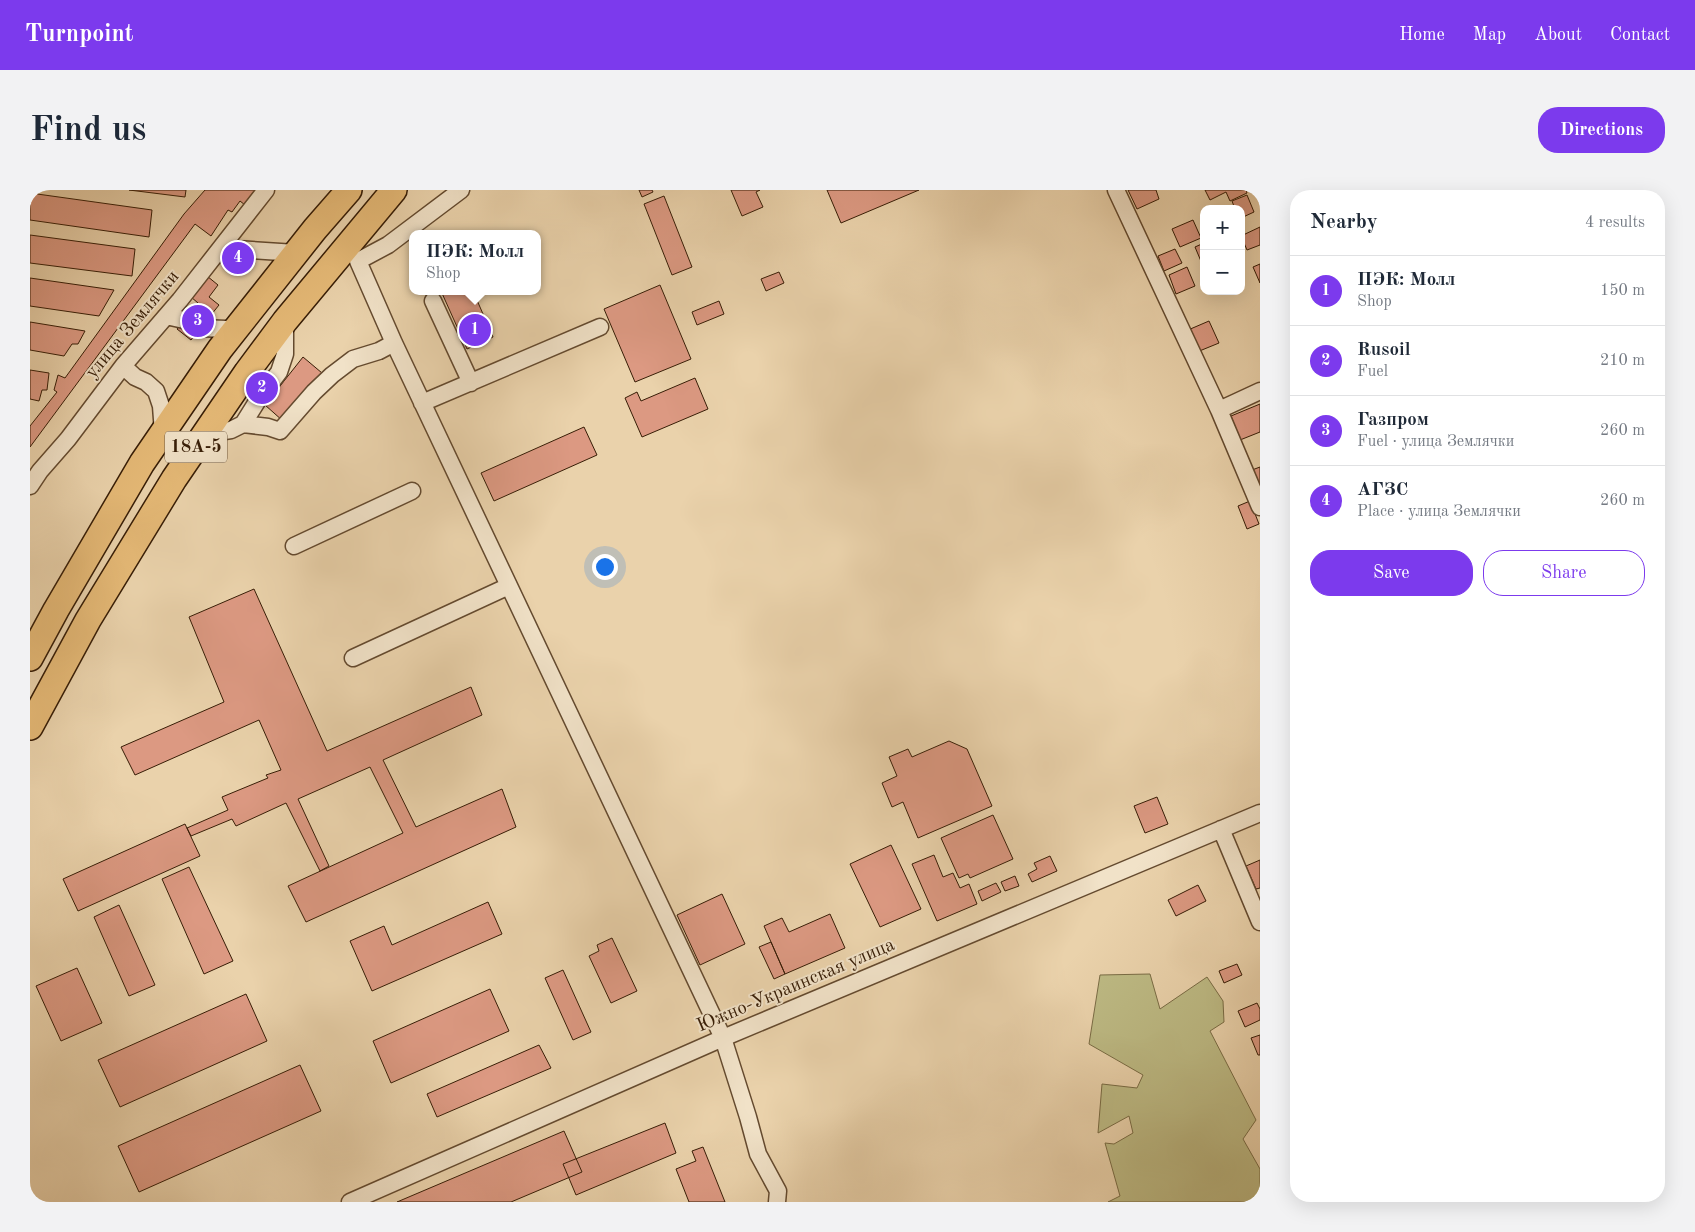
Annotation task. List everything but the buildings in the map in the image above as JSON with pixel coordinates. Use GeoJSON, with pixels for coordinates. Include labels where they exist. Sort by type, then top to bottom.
{"type":"FeatureCollection","features":[{"type":"Feature","properties":{"kind":"highway","name":"18А-5"},"geometry":{"type":"LineString","coordinates":[[30,658],[142,463],[220,349],[349,190]]}},
{"type":"Feature","properties":{"kind":"highway","name":"18А-5"},"geometry":{"type":"LineString","coordinates":[[30,727],[88,620],[174,479],[204,434],[285,321],[394,190]]}},
{"type":"Feature","properties":{"kind":"highway"},"geometry":{"type":"LineString","coordinates":[[317,282],[358,261]]}},
{"type":"Feature","properties":{"kind":"street","name":"улица Землячки"},"geometry":{"type":"LineString","coordinates":[[30,486],[123,366],[166,316],[266,190]]}},
{"type":"Feature","properties":{"kind":"street"},"geometry":{"type":"LineString","coordinates":[[461,190],[388,245],[358,261],[422,403],[723,1038],[758,1154],[778,1192],[776,1202]]}},
{"type":"Feature","properties":{"kind":"street"},"geometry":{"type":"LineString","coordinates":[[1116,190],[1219,410],[1260,507]]}},
{"type":"Feature","properties":{"kind":"street"},"geometry":{"type":"LineString","coordinates":[[221,248],[296,253]]}},
{"type":"Feature","properties":{"kind":"street"},"geometry":{"type":"LineString","coordinates":[[433,301],[470,382]]}},
{"type":"Feature","properties":{"kind":"street"},"geometry":{"type":"LineString","coordinates":[[166,316],[184,320],[200,328],[226,329],[237,327]]}},
{"type":"Feature","properties":{"kind":"street"},"geometry":{"type":"LineString","coordinates":[[204,434],[231,430],[243,424],[279,372],[284,354],[285,321]]}},
{"type":"Feature","properties":{"kind":"street"},"geometry":{"type":"LineString","coordinates":[[422,403],[600,327]]}},
{"type":"Feature","properties":{"kind":"street"},"geometry":{"type":"LineString","coordinates":[[243,424],[268,427],[280,431],[332,374],[353,358],[379,351],[394,343]]}},
{"type":"Feature","properties":{"kind":"street"},"geometry":{"type":"LineString","coordinates":[[123,366],[135,377],[146,382],[156,390],[161,406],[163,433]]}},
{"type":"Feature","properties":{"kind":"street"},"geometry":{"type":"LineString","coordinates":[[1219,410],[1260,391]]}},
{"type":"Feature","properties":{"kind":"street"},"geometry":{"type":"LineString","coordinates":[[294,546],[412,492]]}},
{"type":"Feature","properties":{"kind":"street"},"geometry":{"type":"LineString","coordinates":[[353,658],[509,586]]}},
{"type":"Feature","properties":{"kind":"street","name":"Южно-Украинская улица"},"geometry":{"type":"LineString","coordinates":[[350,1202],[723,1038],[1260,813]]}},
{"type":"Feature","properties":{"kind":"street"},"geometry":{"type":"LineString","coordinates":[[1221,829],[1260,922]]}},
{"type":"Feature","properties":{"kind":"shaded area"},"geometry":{"type":"Polygon","coordinates":[[[1150,974],[1160,1009],[1207,977],[1223,1001],[1224,1022],[1210,1031],[1256,1120],[1243,1139],[1260,1169],[1260,1202],[1108,1202],[1120,1196],[1105,1143],[1114,1144],[1133,1133],[1129,1116],[1098,1133],[1102,1084],[1137,1088],[1143,1075],[1089,1044],[1100,975],[1150,974]]]}},
{"type":"Feature","properties":{"kind":"place","name":"АГЗС"},"geometry":{"type":"Point","coordinates":[238,258]}},
{"type":"Feature","properties":{"kind":"place","name":"Газпром"},"geometry":{"type":"Point","coordinates":[198,321]}},
{"type":"Feature","properties":{"kind":"place","name":"ПЭК: Молл"},"geometry":{"type":"Point","coordinates":[475,330]}},
{"type":"Feature","properties":{"kind":"place","name":"Rusoil"},"geometry":{"type":"Point","coordinates":[262,388]}}]}
